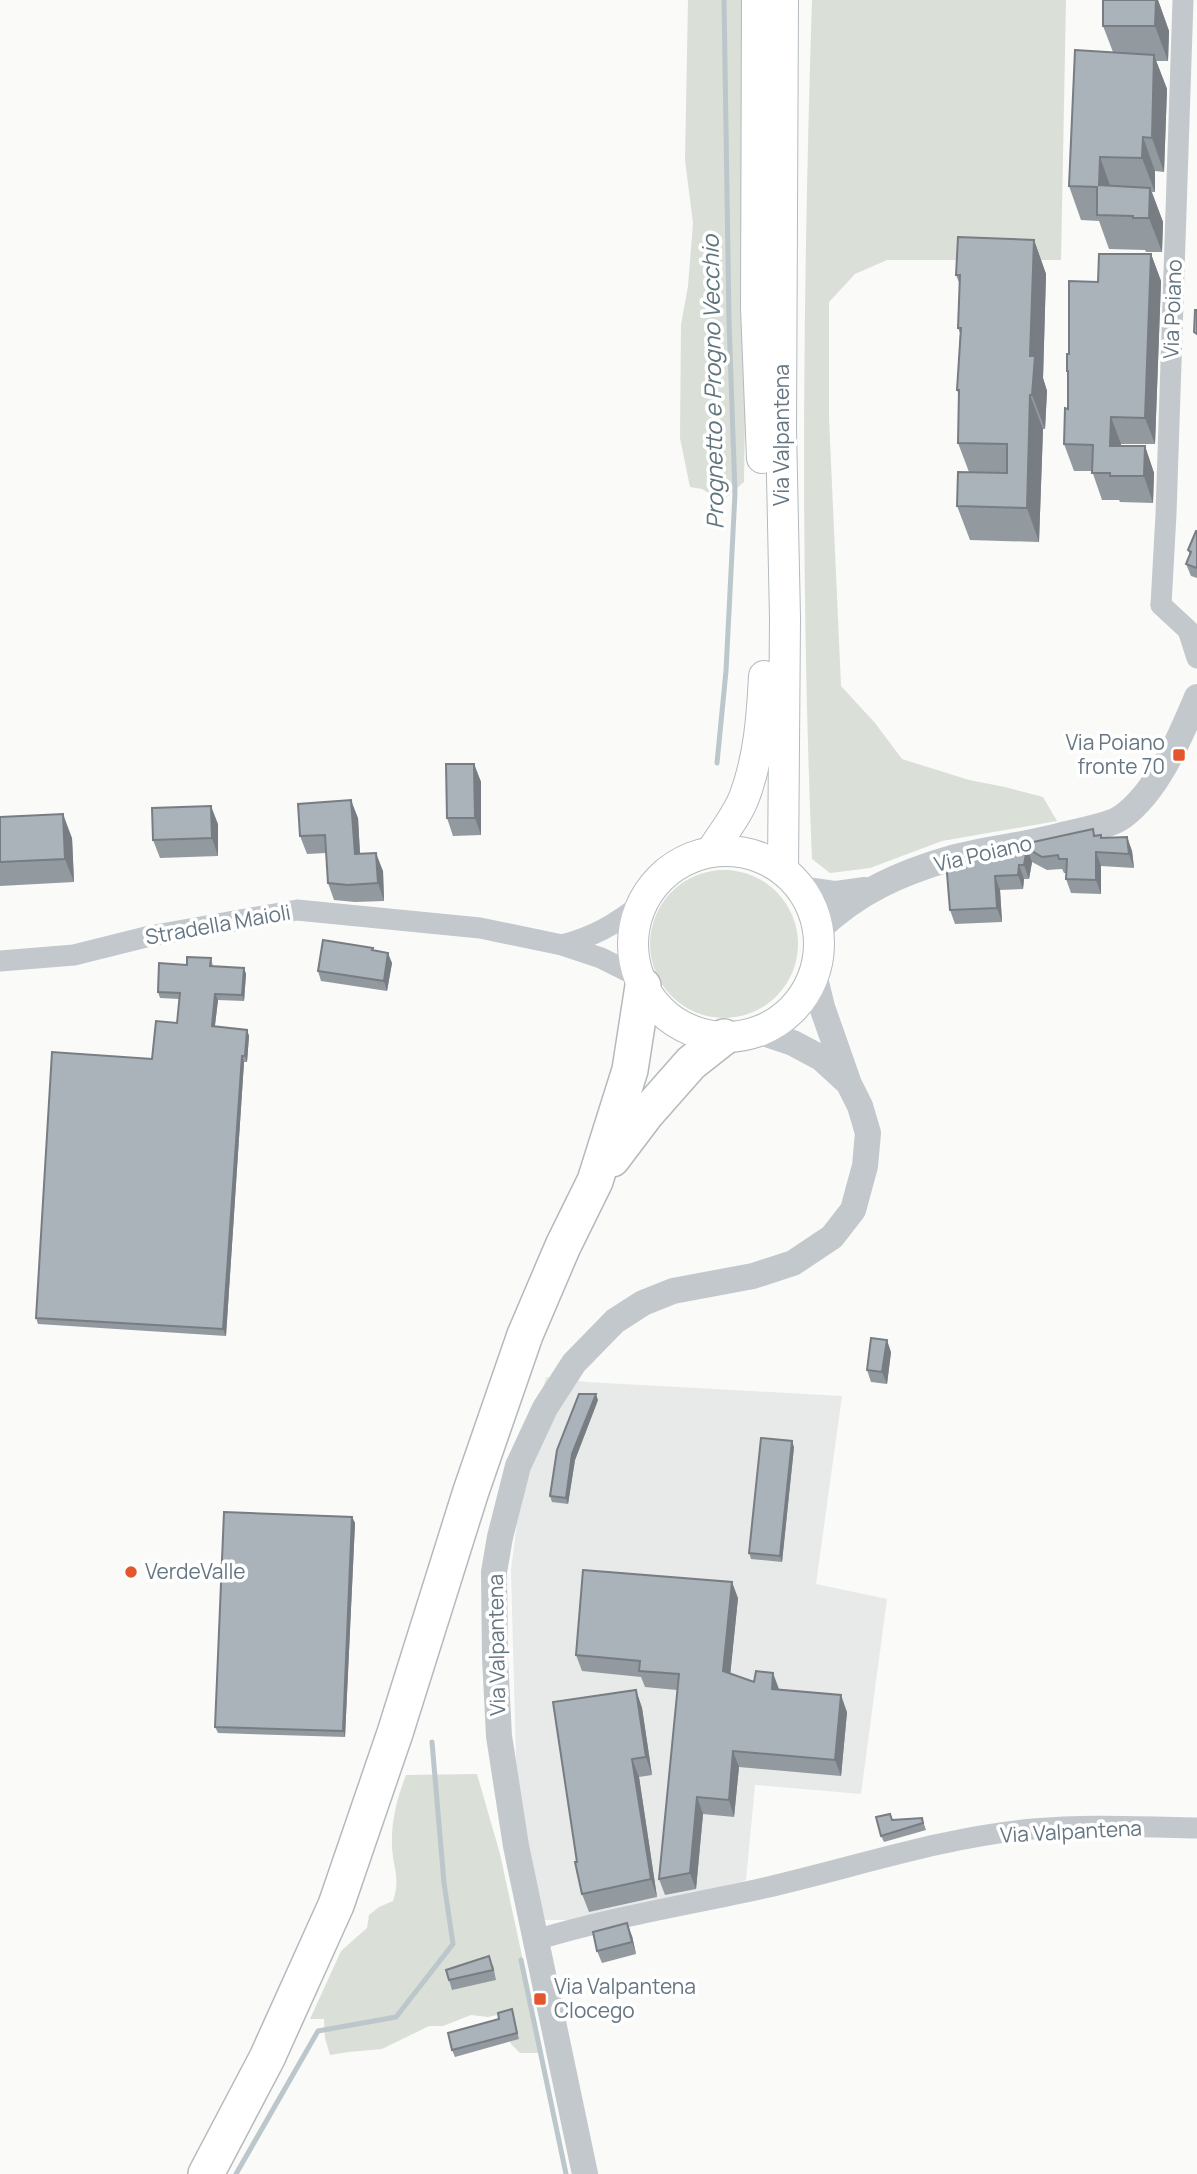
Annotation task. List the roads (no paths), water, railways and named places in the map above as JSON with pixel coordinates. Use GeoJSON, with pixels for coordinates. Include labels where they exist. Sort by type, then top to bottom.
{"type":"FeatureCollection","features":[{"type":"Feature","properties":{"kind":"highway","name":"Via Valpantena"},"geometry":{"type":"LineString","coordinates":[[595,1181],[630,1070],[641,982]]}},
{"type":"Feature","properties":{"kind":"highway","name":"Via Valpantena"},"geometry":{"type":"LineString","coordinates":[[595,1181],[646,1114],[691,1063],[741,1034]]}},
{"type":"Feature","properties":{"kind":"highway"},"geometry":{"type":"LineString","coordinates":[[206,2174],[267,2058],[336,1905],[395,1733],[471,1491],[525,1335],[563,1246],[595,1181]]}},
{"type":"Feature","properties":{"kind":"main road","name":"Via Valpantena"},"geometry":{"type":"LineString","coordinates":[[711,852],[745,797],[758,748],[766,648],[756,308],[757,0]]}},
{"type":"Feature","properties":{"kind":"main road","name":"Via Valpantena"},"geometry":{"type":"LineString","coordinates":[[783,0],[781,429],[792,880]]}},
{"type":"Feature","properties":{"kind":"main road","name":"Via Valpantena"},"geometry":{"type":"LineString","coordinates":[[736,851],[761,858],[792,880],[812,908],[818,930],[819,952],[814,974],[805,993],[792,1009],[776,1022],[741,1034],[701,1033],[677,1023],[660,1009],[641,982],[634,959],[633,941],[641,904],[663,875],[685,861],[711,852],[736,851]]}},
{"type":"Feature","properties":{"kind":"street","name":"Via Poiano"},"geometry":{"type":"LineString","coordinates":[[1161,605],[1183,7]]}},
{"type":"Feature","properties":{"kind":"street"},"geometry":{"type":"LineString","coordinates":[[1161,605],[1197,614]]}},
{"type":"Feature","properties":{"kind":"street"},"geometry":{"type":"LineString","coordinates":[[1161,605],[1188,630],[1197,658]]}},
{"type":"Feature","properties":{"kind":"street","name":"Via Poiano"},"geometry":{"type":"LineString","coordinates":[[818,930],[839,910],[870,889],[897,877],[953,858],[1050,839],[1119,819],[1135,807],[1148,791],[1180,736],[1197,697]]}},
{"type":"Feature","properties":{"kind":"street","name":"Via Poiano"},"geometry":{"type":"LineString","coordinates":[[792,880],[836,894],[870,889]]}},
{"type":"Feature","properties":{"kind":"street","name":"Stradella Maioli"},"geometry":{"type":"LineString","coordinates":[[562,945],[587,938],[617,923],[641,904]]}},
{"type":"Feature","properties":{"kind":"street","name":"Stradella Maioli"},"geometry":{"type":"LineString","coordinates":[[0,961],[74,955],[150,936],[297,910],[480,929],[562,945],[601,958],[641,982]]}},
{"type":"Feature","properties":{"kind":"street","name":"Via Valpantena"},"geometry":{"type":"LineString","coordinates":[[584,2174],[516,1846],[499,1736],[494,1572],[500,1537],[518,1466],[545,1408],[574,1363],[615,1321],[643,1303],[673,1291],[753,1276],[793,1263],[832,1237],[852,1210],[865,1166],[868,1133],[822,1007],[814,974]]}},
{"type":"Feature","properties":{"kind":"street","name":"Via Valpantena"},"geometry":{"type":"LineString","coordinates":[[741,1034],[793,1042],[821,1058],[849,1084]]}},
{"type":"Feature","properties":{"kind":"street","name":"Via Valpantena"},"geometry":{"type":"LineString","coordinates":[[536,1940],[570,1930],[765,1888],[910,1851],[984,1837],[1032,1829],[1197,1828]]}},
{"type":"Feature","properties":{"kind":"waterway","name":"Prognetto e Progno Vecchio"},"geometry":{"type":"LineString","coordinates":[[717,763],[726,671],[735,493],[729,322],[724,0]]}},
{"type":"Feature","properties":{"kind":"waterway","name":"Prognetto e Progno Vecchio"},"geometry":{"type":"LineString","coordinates":[[236,2174],[318,2031],[396,2017],[453,1944],[444,1883],[432,1742]]}},
{"type":"Feature","properties":{"kind":"waterway"},"geometry":{"type":"LineString","coordinates":[[521,1960],[566,2174]]}},
{"type":"Feature","properties":{"kind":"place","name":"Via Poiano fronte 70"},"geometry":{"type":"Point","coordinates":[1179,755]}},
{"type":"Feature","properties":{"kind":"place","name":"VerdeValle"},"geometry":{"type":"Point","coordinates":[131,1572]}},
{"type":"Feature","properties":{"kind":"place","name":"Via Valpantena Clocego"},"geometry":{"type":"Point","coordinates":[540,1999]}}]}
